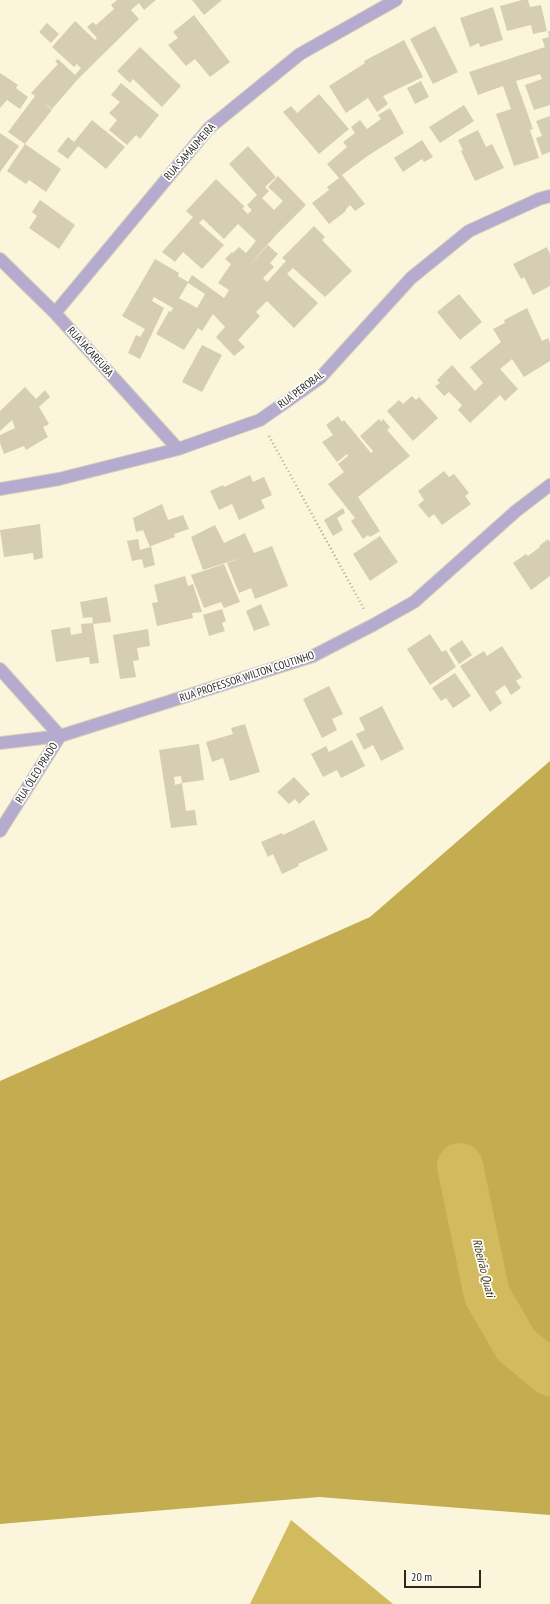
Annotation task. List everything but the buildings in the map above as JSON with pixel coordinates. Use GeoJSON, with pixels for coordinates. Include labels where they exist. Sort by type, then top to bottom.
{"type":"FeatureCollection","features":[{"type":"Feature","properties":{"kind":"street","name":"RUA SAMAUMEIRA"},"geometry":{"type":"LineString","coordinates":[[55,313],[209,128],[300,54],[396,0]]}},
{"type":"Feature","properties":{"kind":"street","name":"RUA PEROBAL"},"geometry":{"type":"LineString","coordinates":[[0,489],[59,479],[178,449],[260,420],[320,378],[411,278],[469,231],[538,199],[550,196]]}},
{"type":"Feature","properties":{"kind":"street","name":"RUA JACAREÚBA"},"geometry":{"type":"LineString","coordinates":[[0,258],[55,313],[178,449]]}},
{"type":"Feature","properties":{"kind":"street","name":"RUA PROFESSOR WILTON COUTINHO"},"geometry":{"type":"LineString","coordinates":[[0,743],[60,736],[313,656],[414,602],[516,511],[550,485]]}},
{"type":"Feature","properties":{"kind":"street"},"geometry":{"type":"LineString","coordinates":[[0,669],[60,736]]}},
{"type":"Feature","properties":{"kind":"street","name":"RUA ÓLEO PRADO"},"geometry":{"type":"LineString","coordinates":[[0,831],[60,736]]}},
{"type":"Feature","properties":{"kind":"path"},"geometry":{"type":"LineString","coordinates":[[260,420],[373,625]]}},
{"type":"Feature","properties":{"kind":"shaded area"},"geometry":{"type":"Polygon","coordinates":[[[550,761],[550,1515],[319,1497],[0,1524],[0,1081],[370,917],[550,761]]]}},
{"type":"Feature","properties":{"kind":"shaded area"},"geometry":{"type":"Polygon","coordinates":[[[291,1520],[393,1604],[250,1604],[291,1520]]]}},
{"type":"Feature","properties":{"kind":"waterway","name":"Ribeirão Quati"},"geometry":{"type":"LineString","coordinates":[[460,1166],[487,1295],[516,1345],[550,1373]]}}]}
